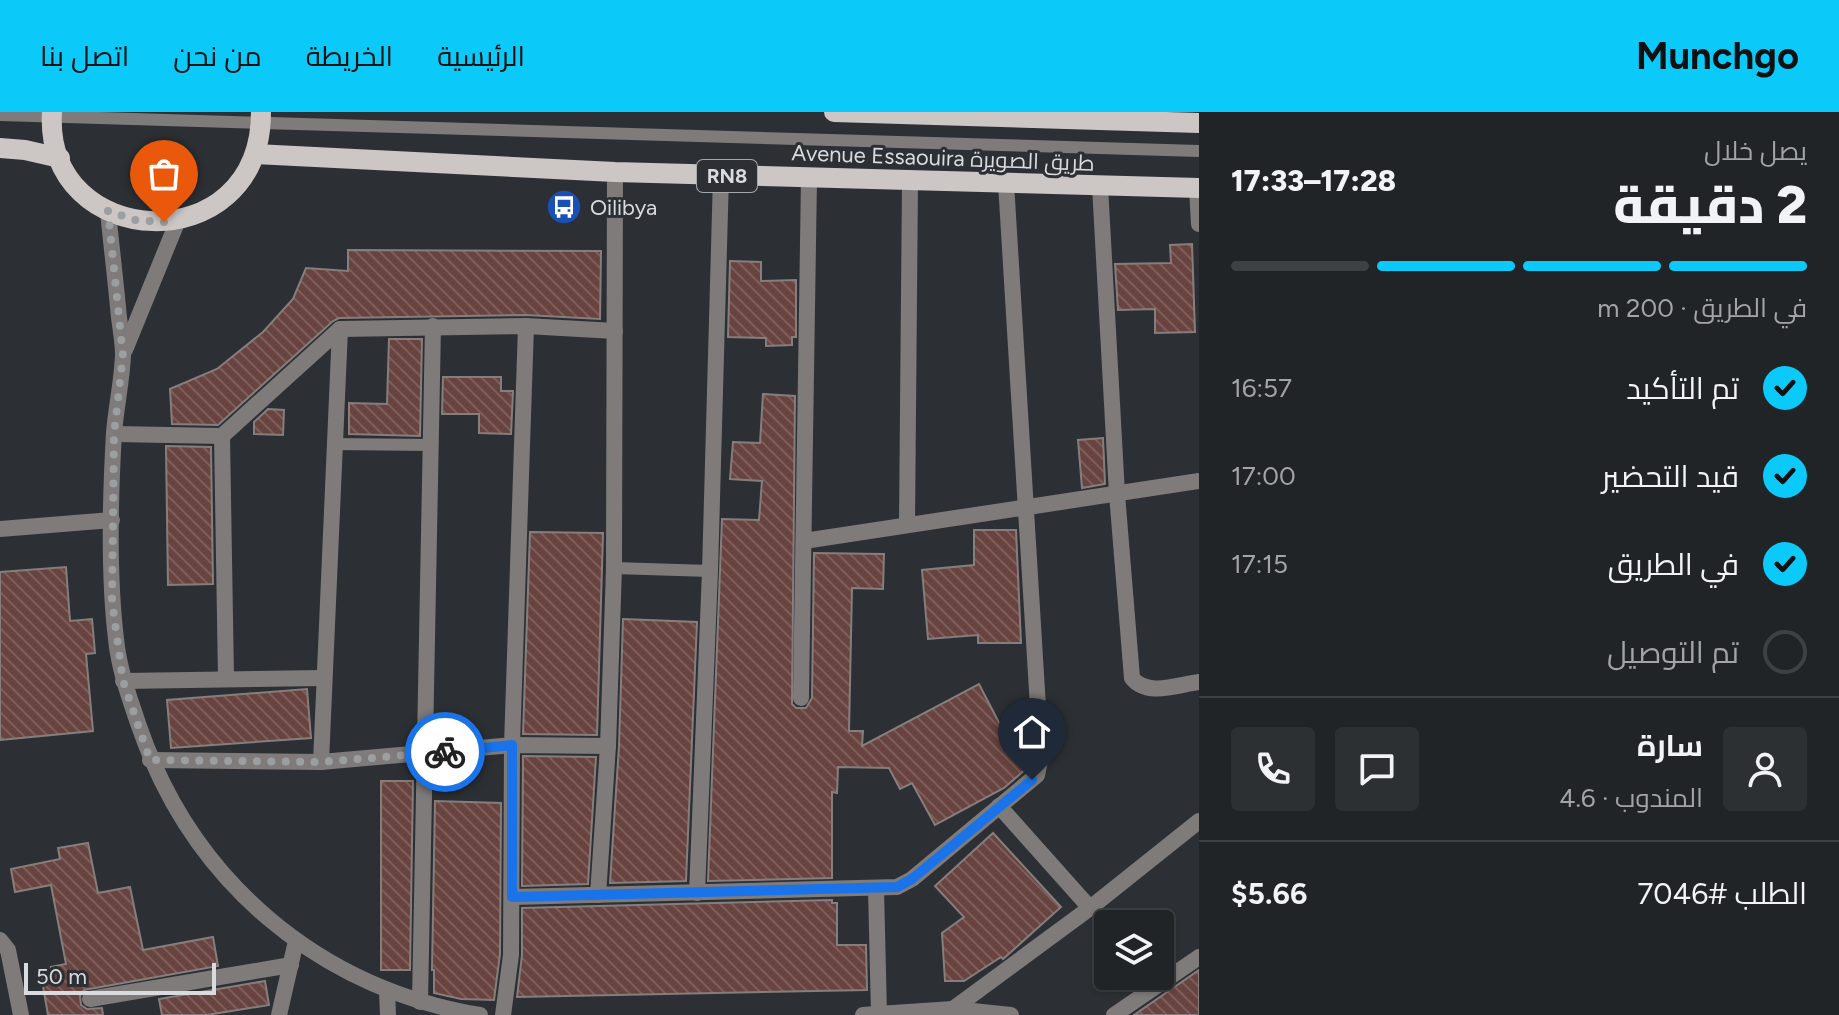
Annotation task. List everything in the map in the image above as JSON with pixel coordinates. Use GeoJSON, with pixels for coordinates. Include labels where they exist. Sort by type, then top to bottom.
{"type":"FeatureCollection","features":[{"type":"Feature","properties":{"kind":"main road","name":"Avenue Essaouira طريق الصويرة"},"geometry":{"type":"LineString","coordinates":[[834,112],[1059,116],[1199,123]]}},
{"type":"Feature","properties":{"kind":"main road"},"geometry":{"type":"LineString","coordinates":[[52,114],[60,158],[85,194],[108,211],[149,222],[178,220],[225,197],[237,185],[255,154],[261,117]]}},
{"type":"Feature","properties":{"kind":"main road"},"geometry":{"type":"LineString","coordinates":[[0,148],[34,151],[60,158]]}},
{"type":"Feature","properties":{"kind":"main road","name":"Avenue Essaouira طريق الصويرة"},"geometry":{"type":"LineString","coordinates":[[255,154],[721,176],[1198,188]]}},
{"type":"Feature","properties":{"kind":"street"},"geometry":{"type":"LineString","coordinates":[[598,895],[608,746],[614,568],[615,172]]}},
{"type":"Feature","properties":{"kind":"street"},"geometry":{"type":"LineString","coordinates":[[697,893],[721,176]]}},
{"type":"Feature","properties":{"kind":"street"},"geometry":{"type":"LineString","coordinates":[[801,698],[809,178]]}},
{"type":"Feature","properties":{"kind":"street"},"geometry":{"type":"LineString","coordinates":[[907,525],[910,181]]}},
{"type":"Feature","properties":{"kind":"street"},"geometry":{"type":"LineString","coordinates":[[512,897],[897,887],[912,879],[1032,780],[1041,763],[1006,183]]}},
{"type":"Feature","properties":{"kind":"street"},"geometry":{"type":"LineString","coordinates":[[1100,186],[1117,494],[1132,678],[1138,686],[1146,689],[1199,682]]}},
{"type":"Feature","properties":{"kind":"street"},"geometry":{"type":"LineString","coordinates":[[1198,188],[1199,224]]}},
{"type":"Feature","properties":{"kind":"street"},"geometry":{"type":"LineString","coordinates":[[108,211],[123,356],[114,434],[112,601],[123,681],[150,760],[176,810],[208,856],[245,898],[296,941],[340,969],[387,991],[420,1002],[480,1015]]}},
{"type":"Feature","properties":{"kind":"street"},"geometry":{"type":"LineString","coordinates":[[123,356],[178,220]]}},
{"type":"Feature","properties":{"kind":"street"},"geometry":{"type":"LineString","coordinates":[[420,1002],[433,326]]}},
{"type":"Feature","properties":{"kind":"street"},"geometry":{"type":"LineString","coordinates":[[114,434],[222,436],[340,329],[526,326],[615,331]]}},
{"type":"Feature","properties":{"kind":"street"},"geometry":{"type":"LineString","coordinates":[[503,1015],[508,994],[512,897],[512,745],[526,326]]}},
{"type":"Feature","properties":{"kind":"street"},"geometry":{"type":"LineString","coordinates":[[321,762],[340,329]]}},
{"type":"Feature","properties":{"kind":"street"},"geometry":{"type":"LineString","coordinates":[[222,436],[226,679]]}},
{"type":"Feature","properties":{"kind":"street"},"geometry":{"type":"LineString","coordinates":[[804,541],[1199,481]]}},
{"type":"Feature","properties":{"kind":"street"},"geometry":{"type":"LineString","coordinates":[[0,529],[112,520]]}},
{"type":"Feature","properties":{"kind":"street"},"geometry":{"type":"LineString","coordinates":[[123,681],[323,678]]}},
{"type":"Feature","properties":{"kind":"street"},"geometry":{"type":"LineString","coordinates":[[150,760],[321,762],[512,745],[608,746]]}},
{"type":"Feature","properties":{"kind":"street"},"geometry":{"type":"LineString","coordinates":[[999,806],[1090,908]]}},
{"type":"Feature","properties":{"kind":"street"},"geometry":{"type":"LineString","coordinates":[[953,1012],[1199,821]]}},
{"type":"Feature","properties":{"kind":"street"},"geometry":{"type":"LineString","coordinates":[[876,889],[879,1014]]}},
{"type":"Feature","properties":{"kind":"street"},"geometry":{"type":"LineString","coordinates":[[0,940],[8,950],[21,1015]]}},
{"type":"Feature","properties":{"kind":"street"},"geometry":{"type":"LineString","coordinates":[[279,1015],[296,941]]}},
{"type":"Feature","properties":{"kind":"street"},"geometry":{"type":"LineString","coordinates":[[1114,1015],[1199,957]]}},
{"type":"Feature","properties":{"kind":"street"},"geometry":{"type":"LineString","coordinates":[[90,999],[291,965]]}},
{"type":"Feature","properties":{"kind":"street"},"geometry":{"type":"LineString","coordinates":[[387,991],[388,1015]]}},
{"type":"Feature","properties":{"kind":"street"},"geometry":{"type":"LineString","coordinates":[[863,1015],[953,1012],[1011,1015]]}},
{"type":"Feature","properties":{"kind":"lane"},"geometry":{"type":"LineString","coordinates":[[0,115],[261,117],[1199,151]]}},
{"type":"Feature","properties":{"kind":"lane"},"geometry":{"type":"LineString","coordinates":[[334,444],[431,445]]}},
{"type":"Feature","properties":{"kind":"lane"},"geometry":{"type":"LineString","coordinates":[[614,568],[710,571]]}},
{"type":"Feature","properties":{"kind":"building"},"geometry":{"type":"Polygon","coordinates":[[[1192,244],[1195,332],[1155,333],[1155,309],[1118,310],[1115,264],[1171,263],[1170,245],[1192,244]]]}},
{"type":"Feature","properties":{"kind":"building"},"geometry":{"type":"Polygon","coordinates":[[[348,250],[601,251],[600,319],[526,315],[339,318],[218,425],[172,424],[170,389],[217,369],[263,332],[293,299],[306,268],[348,271],[348,250]]]}},
{"type":"Feature","properties":{"kind":"building"},"geometry":{"type":"Polygon","coordinates":[[[730,261],[761,262],[761,281],[796,280],[796,337],[792,337],[792,345],[766,346],[766,338],[728,337],[730,261]]]}},
{"type":"Feature","properties":{"kind":"building"},"geometry":{"type":"Polygon","coordinates":[[[389,339],[422,339],[420,436],[349,434],[349,403],[387,404],[389,339]]]}},
{"type":"Feature","properties":{"kind":"building"},"geometry":{"type":"Polygon","coordinates":[[[443,377],[501,377],[501,391],[513,391],[511,434],[479,433],[479,414],[442,414],[443,377]]]}},
{"type":"Feature","properties":{"kind":"building"},"geometry":{"type":"Polygon","coordinates":[[[763,394],[795,396],[792,704],[796,708],[806,708],[812,698],[814,553],[884,554],[883,589],[852,588],[849,731],[863,731],[862,746],[979,684],[1009,742],[1012,740],[1027,768],[1004,788],[935,825],[912,783],[900,789],[889,768],[838,767],[837,793],[832,792],[832,878],[708,881],[722,519],[759,520],[762,481],[730,479],[733,442],[760,443],[763,394]]]}},
{"type":"Feature","properties":{"kind":"building"},"geometry":{"type":"Polygon","coordinates":[[[268,409],[284,410],[283,435],[254,434],[254,422],[268,409]]]}},
{"type":"Feature","properties":{"kind":"building"},"geometry":{"type":"Polygon","coordinates":[[[1103,438],[1105,484],[1082,488],[1078,440],[1103,438]]]}},
{"type":"Feature","properties":{"kind":"building"},"geometry":{"type":"Polygon","coordinates":[[[166,446],[211,447],[213,584],[168,585],[166,446]]]}},
{"type":"Feature","properties":{"kind":"building"},"geometry":{"type":"Polygon","coordinates":[[[974,530],[1016,530],[1021,643],[978,643],[978,635],[928,639],[922,570],[974,565],[974,530]]]}},
{"type":"Feature","properties":{"kind":"building"},"geometry":{"type":"Polygon","coordinates":[[[530,532],[603,533],[597,735],[523,734],[530,532]]]}},
{"type":"Feature","properties":{"kind":"building"},"geometry":{"type":"Polygon","coordinates":[[[66,567],[70,621],[92,619],[95,653],[86,654],[93,731],[0,740],[0,572],[66,567]]]}},
{"type":"Feature","properties":{"kind":"building"},"geometry":{"type":"Polygon","coordinates":[[[623,619],[697,622],[686,881],[610,883],[623,619]]]}},
{"type":"Feature","properties":{"kind":"building"},"geometry":{"type":"Polygon","coordinates":[[[307,689],[311,738],[171,748],[167,700],[307,689]]]}},
{"type":"Feature","properties":{"kind":"building"},"geometry":{"type":"Polygon","coordinates":[[[523,756],[596,757],[588,884],[522,886],[523,756]]]}},
{"type":"Feature","properties":{"kind":"building"},"geometry":{"type":"Polygon","coordinates":[[[381,781],[413,781],[410,970],[381,970],[381,781]]]}},
{"type":"Feature","properties":{"kind":"building"},"geometry":{"type":"Polygon","coordinates":[[[435,801],[501,803],[500,954],[494,1000],[461,999],[434,993],[435,801]]]}},
{"type":"Feature","properties":{"kind":"building"},"geometry":{"type":"Polygon","coordinates":[[[993,833],[1061,907],[1003,959],[1001,957],[964,981],[945,981],[942,933],[964,917],[935,886],[993,833]]]}},
{"type":"Feature","properties":{"kind":"building"},"geometry":{"type":"Polygon","coordinates":[[[88,843],[98,893],[130,887],[143,950],[213,937],[218,966],[84,990],[80,996],[81,1005],[87,1009],[102,1008],[103,1015],[48,1015],[40,969],[66,964],[51,885],[15,892],[11,869],[60,859],[58,848],[88,843]]]}},
{"type":"Feature","properties":{"kind":"building"},"geometry":{"type":"Polygon","coordinates":[[[832,900],[832,903],[837,903],[837,945],[866,945],[867,990],[517,997],[522,955],[522,908],[832,900]]]}},
{"type":"Feature","properties":{"kind":"building"},"geometry":{"type":"Polygon","coordinates":[[[1199,970],[1199,1015],[1134,1015],[1174,990],[1199,970]]]}},
{"type":"Feature","properties":{"kind":"building"},"geometry":{"type":"Polygon","coordinates":[[[265,981],[269,1005],[207,1015],[162,1015],[159,999],[265,981]]]}},
{"type":"Feature","properties":{"kind":"way so far"},"geometry":{"type":"LineString","coordinates":[[164,222],[135,220],[108,211],[123,356],[114,434],[112,601],[123,681],[150,760],[321,762],[445,752]]}},
{"type":"Feature","properties":{"kind":"place","name":"Oilibya"},"geometry":{"type":"Point","coordinates":[564,207]}},
{"type":"Feature","properties":{"kind":"route"},"geometry":{"type":"LineString","coordinates":[[445,752],[512,745],[512,897],[897,887],[912,879],[1032,780]]}}]}
